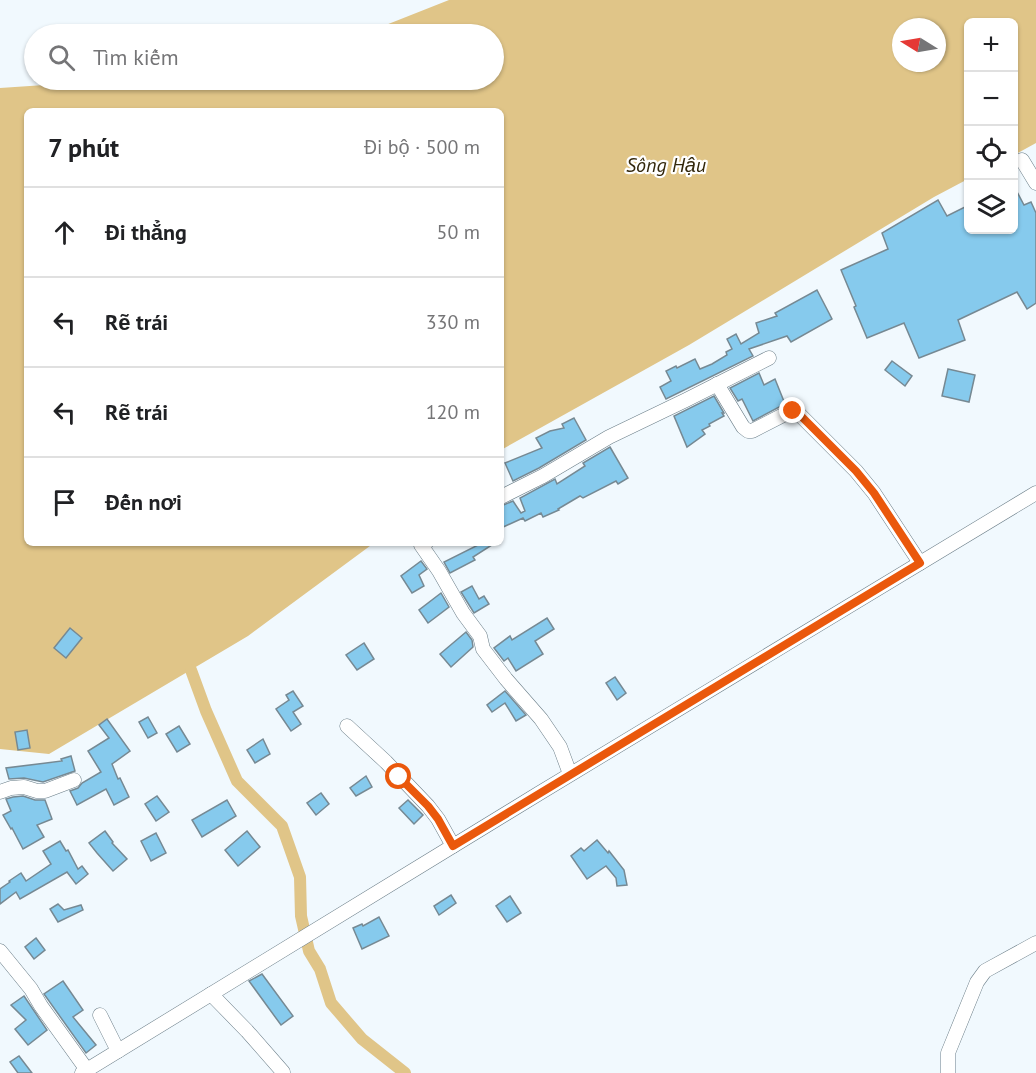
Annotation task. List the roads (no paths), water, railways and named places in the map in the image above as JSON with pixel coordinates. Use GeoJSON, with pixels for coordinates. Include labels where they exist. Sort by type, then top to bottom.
{"type":"FeatureCollection","features":[{"type":"Feature","properties":{"kind":"street"},"geometry":{"type":"LineString","coordinates":[[1022,160],[1036,183]]}},
{"type":"Feature","properties":{"kind":"street"},"geometry":{"type":"LineString","coordinates":[[504,496],[543,476],[609,437],[769,358]]}},
{"type":"Feature","properties":{"kind":"street"},"geometry":{"type":"LineString","coordinates":[[717,384],[743,428],[748,431],[791,412],[799,414],[849,464],[874,493],[920,563]]}},
{"type":"Feature","properties":{"kind":"street"},"geometry":{"type":"LineString","coordinates":[[0,951],[31,989],[84,1071],[1036,492]]}},
{"type":"Feature","properties":{"kind":"street"},"geometry":{"type":"LineString","coordinates":[[422,546],[480,636],[483,649],[542,719],[560,747],[570,774]]}},
{"type":"Feature","properties":{"kind":"street"},"geometry":{"type":"LineString","coordinates":[[347,726],[428,806],[453,846]]}},
{"type":"Feature","properties":{"kind":"street"},"geometry":{"type":"LineString","coordinates":[[0,792],[24,787],[37,792],[75,780]]}},
{"type":"Feature","properties":{"kind":"street"},"geometry":{"type":"LineString","coordinates":[[948,1073],[948,1053],[977,982],[985,971],[1035,947]]}},
{"type":"Feature","properties":{"kind":"street"},"geometry":{"type":"LineString","coordinates":[[211,994],[283,1073]]}},
{"type":"Feature","properties":{"kind":"street"},"geometry":{"type":"LineString","coordinates":[[100,1015],[118,1051]]}},
{"type":"Feature","properties":{"kind":"water","name":"Sông Hậu"},"geometry":{"type":"Polygon","coordinates":[[[449,0],[1036,0],[1036,143],[1018,153],[1018,18],[964,18],[964,181],[689,345],[504,448],[504,108],[24,108],[24,546],[370,546],[248,636],[49,754],[0,749],[0,88],[24,86],[24,90],[504,90],[504,24],[388,24],[449,0]]]}},
{"type":"Feature","properties":{"kind":"waterway"},"geometry":{"type":"LineString","coordinates":[[191,670],[206,711],[237,781],[282,826],[300,877],[301,916],[309,951],[320,969],[331,1003],[362,1039],[405,1073]]}}]}
